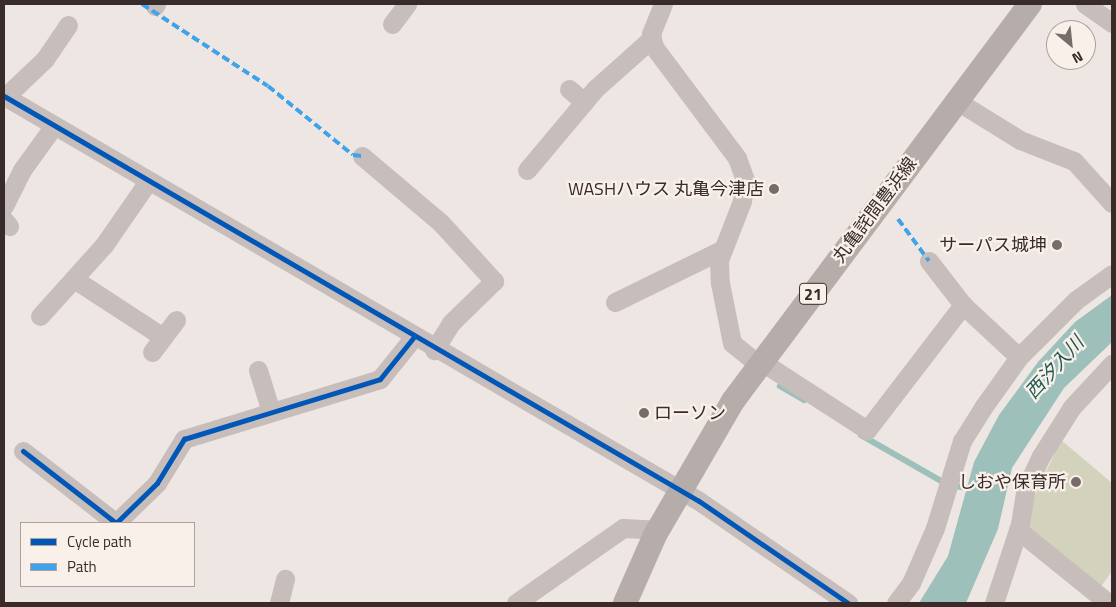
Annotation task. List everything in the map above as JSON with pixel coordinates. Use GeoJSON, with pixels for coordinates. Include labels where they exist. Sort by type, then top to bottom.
{"type":"FeatureCollection","features":[{"type":"Feature","properties":{"kind":"main road","name":"丸亀詫間豊浜線"},"geometry":{"type":"LineString","coordinates":[[625,603],[658,530],[678,492],[761,364],[1030,4]]}},
{"type":"Feature","properties":{"kind":"street"},"geometry":{"type":"LineString","coordinates":[[392,24],[407,4]]}},
{"type":"Feature","properties":{"kind":"street"},"geometry":{"type":"LineString","coordinates":[[663,4],[652,38],[654,47],[738,158],[745,180],[742,200],[723,249],[720,283],[732,343],[761,364],[867,430],[963,305]]}},
{"type":"Feature","properties":{"kind":"street"},"geometry":{"type":"LineString","coordinates":[[1085,4],[1112,23]]}},
{"type":"Feature","properties":{"kind":"street"},"geometry":{"type":"LineString","coordinates":[[68,26],[45,59],[4,97],[147,183],[730,522],[848,603]]}},
{"type":"Feature","properties":{"kind":"street"},"geometry":{"type":"LineString","coordinates":[[527,170],[584,102],[625,58],[652,38]]}},
{"type":"Feature","properties":{"kind":"street"},"geometry":{"type":"LineString","coordinates":[[569,89],[584,102]]}},
{"type":"Feature","properties":{"kind":"street"},"geometry":{"type":"LineString","coordinates":[[957,101],[1020,140],[1074,161],[1112,203]]}},
{"type":"Feature","properties":{"kind":"street"},"geometry":{"type":"LineString","coordinates":[[4,206],[22,170],[53,127]]}},
{"type":"Feature","properties":{"kind":"street"},"geometry":{"type":"LineString","coordinates":[[362,156],[441,223],[494,281],[451,323],[434,350]]}},
{"type":"Feature","properties":{"kind":"street"},"geometry":{"type":"LineString","coordinates":[[40,316],[104,246],[147,183]]}},
{"type":"Feature","properties":{"kind":"street"},"geometry":{"type":"LineString","coordinates":[[615,302],[723,249]]}},
{"type":"Feature","properties":{"kind":"street"},"geometry":{"type":"LineString","coordinates":[[929,261],[963,305],[1019,357]]}},
{"type":"Feature","properties":{"kind":"street"},"geometry":{"type":"LineString","coordinates":[[896,603],[911,583],[935,528],[962,441],[1019,357],[1076,300],[1112,274]]}},
{"type":"Feature","properties":{"kind":"street"},"geometry":{"type":"LineString","coordinates":[[74,279],[163,337]]}},
{"type":"Feature","properties":{"kind":"street"},"geometry":{"type":"LineString","coordinates":[[152,352],[176,320]]}},
{"type":"Feature","properties":{"kind":"street"},"geometry":{"type":"LineString","coordinates":[[117,522],[157,483],[184,439],[380,379],[413,338]]}},
{"type":"Feature","properties":{"kind":"street"},"geometry":{"type":"LineString","coordinates":[[994,603],[1018,530],[1026,488],[1040,456],[1072,407],[1112,364]]}},
{"type":"Feature","properties":{"kind":"street"},"geometry":{"type":"LineString","coordinates":[[258,370],[271,412]]}},
{"type":"Feature","properties":{"kind":"street"},"geometry":{"type":"LineString","coordinates":[[23,451],[115,522]]}},
{"type":"Feature","properties":{"kind":"street"},"geometry":{"type":"LineString","coordinates":[[516,603],[623,528],[658,530]]}},
{"type":"Feature","properties":{"kind":"street"},"geometry":{"type":"LineString","coordinates":[[1018,530],[1108,603]]}},
{"type":"Feature","properties":{"kind":"street"},"geometry":{"type":"LineString","coordinates":[[278,603],[285,579]]}},
{"type":"Feature","properties":{"kind":"green space","name":"しおや保育所"},"geometry":{"type":"Polygon","coordinates":[[[1061,440],[1112,483],[1112,571],[1100,588],[1029,527],[1032,501],[1061,440]]]}},
{"type":"Feature","properties":{"kind":"water","name":"西汐入川"},"geometry":{"type":"Polygon","coordinates":[[[1112,295],[1112,342],[1064,388],[1012,468],[998,529],[966,603],[919,603],[948,556],[974,462],[999,415],[1038,362],[1075,322],[1112,295]]]}},
{"type":"Feature","properties":{"kind":"waterway"},"geometry":{"type":"LineString","coordinates":[[780,386],[804,400]]}},
{"type":"Feature","properties":{"kind":"waterway"},"geometry":{"type":"LineString","coordinates":[[861,435],[943,482]]}},
{"type":"Feature","properties":{"kind":"waterway"},"geometry":{"type":"LineString","coordinates":[[955,486],[975,489]]}},
{"type":"Feature","properties":{"kind":"marked path"},"geometry":{"type":"LineString","coordinates":[[142,4],[268,86],[353,155],[362,156]]}},
{"type":"Feature","properties":{"kind":"marked path"},"geometry":{"type":"LineString","coordinates":[[898,219],[929,261]]}},
{"type":"Feature","properties":{"kind":"cycle path"},"geometry":{"type":"LineString","coordinates":[[4,96],[699,501],[848,603]]}},
{"type":"Feature","properties":{"kind":"cycle path"},"geometry":{"type":"LineString","coordinates":[[117,522],[157,483],[184,439],[380,379],[413,338]]}},
{"type":"Feature","properties":{"kind":"cycle path"},"geometry":{"type":"LineString","coordinates":[[23,451],[115,522]]}},
{"type":"Feature","properties":{"kind":"place","name":"WASHハウス 丸亀今津店"},"geometry":{"type":"Point","coordinates":[774,189]}},
{"type":"Feature","properties":{"kind":"place","name":"サーパス城坤"},"geometry":{"type":"Point","coordinates":[1057,245]}},
{"type":"Feature","properties":{"kind":"place","name":"ローソン"},"geometry":{"type":"Point","coordinates":[644,413]}},
{"type":"Feature","properties":{"kind":"place","name":"しおや保育所"},"geometry":{"type":"Point","coordinates":[1076,482]}}]}
